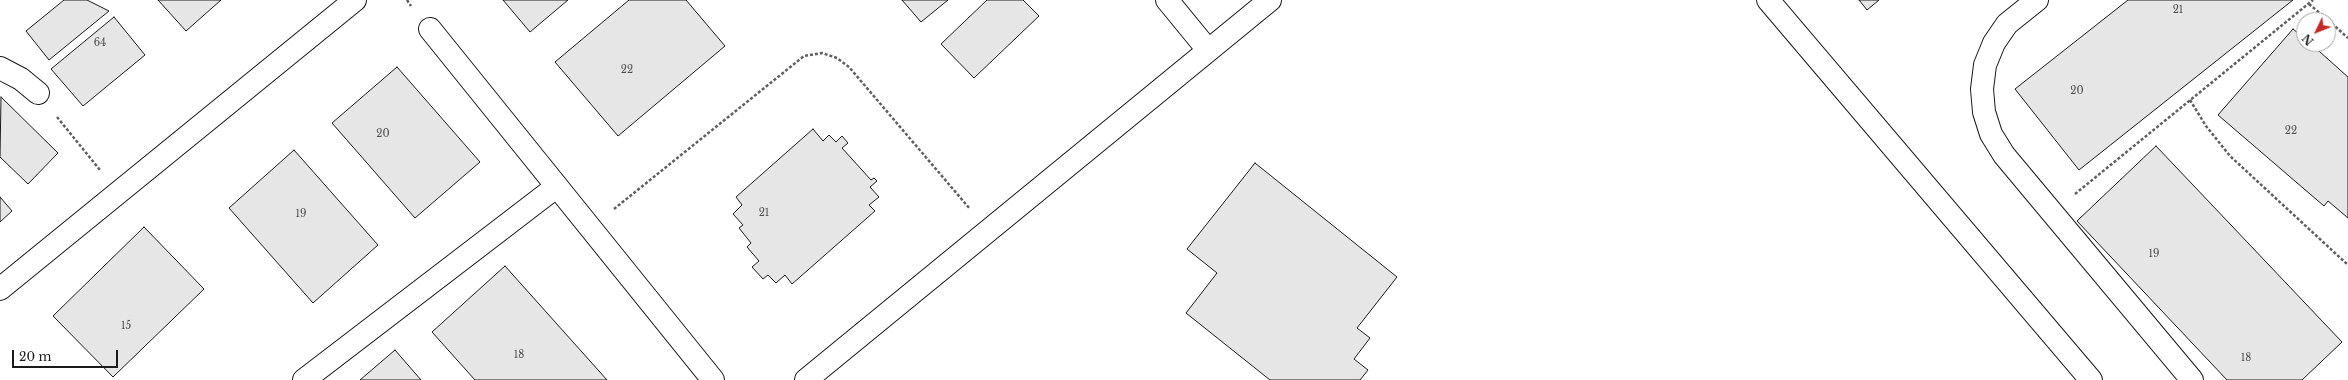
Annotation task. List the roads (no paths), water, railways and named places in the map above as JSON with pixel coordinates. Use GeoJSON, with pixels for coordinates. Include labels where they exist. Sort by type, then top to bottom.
{"type":"FeatureCollection","features":[{"type":"Feature","properties":{"kind":"street"},"geometry":{"type":"LineString","coordinates":[[0,289],[355,0]]}},
{"type":"Feature","properties":{"kind":"street"},"geometry":{"type":"LineString","coordinates":[[1167,0],[1208,50]]}},
{"type":"Feature","properties":{"kind":"street"},"geometry":{"type":"LineString","coordinates":[[806,380],[1270,0]]}},
{"type":"Feature","properties":{"kind":"street"},"geometry":{"type":"LineString","coordinates":[[1768,0],[2090,380]]}},
{"type":"Feature","properties":{"kind":"street"},"geometry":{"type":"LineString","coordinates":[[2037,0],[2007,24],[1994,43],[1985,65],[1982,88],[1984,112],[1991,134],[2004,155],[2192,380]]}},
{"type":"Feature","properties":{"kind":"street"},"geometry":{"type":"LineString","coordinates":[[430,29],[713,380]]}},
{"type":"Feature","properties":{"kind":"street"},"geometry":{"type":"LineString","coordinates":[[0,68],[21,79],[38,93]]}},
{"type":"Feature","properties":{"kind":"street"},"geometry":{"type":"LineString","coordinates":[[304,380],[556,187]]}}]}
